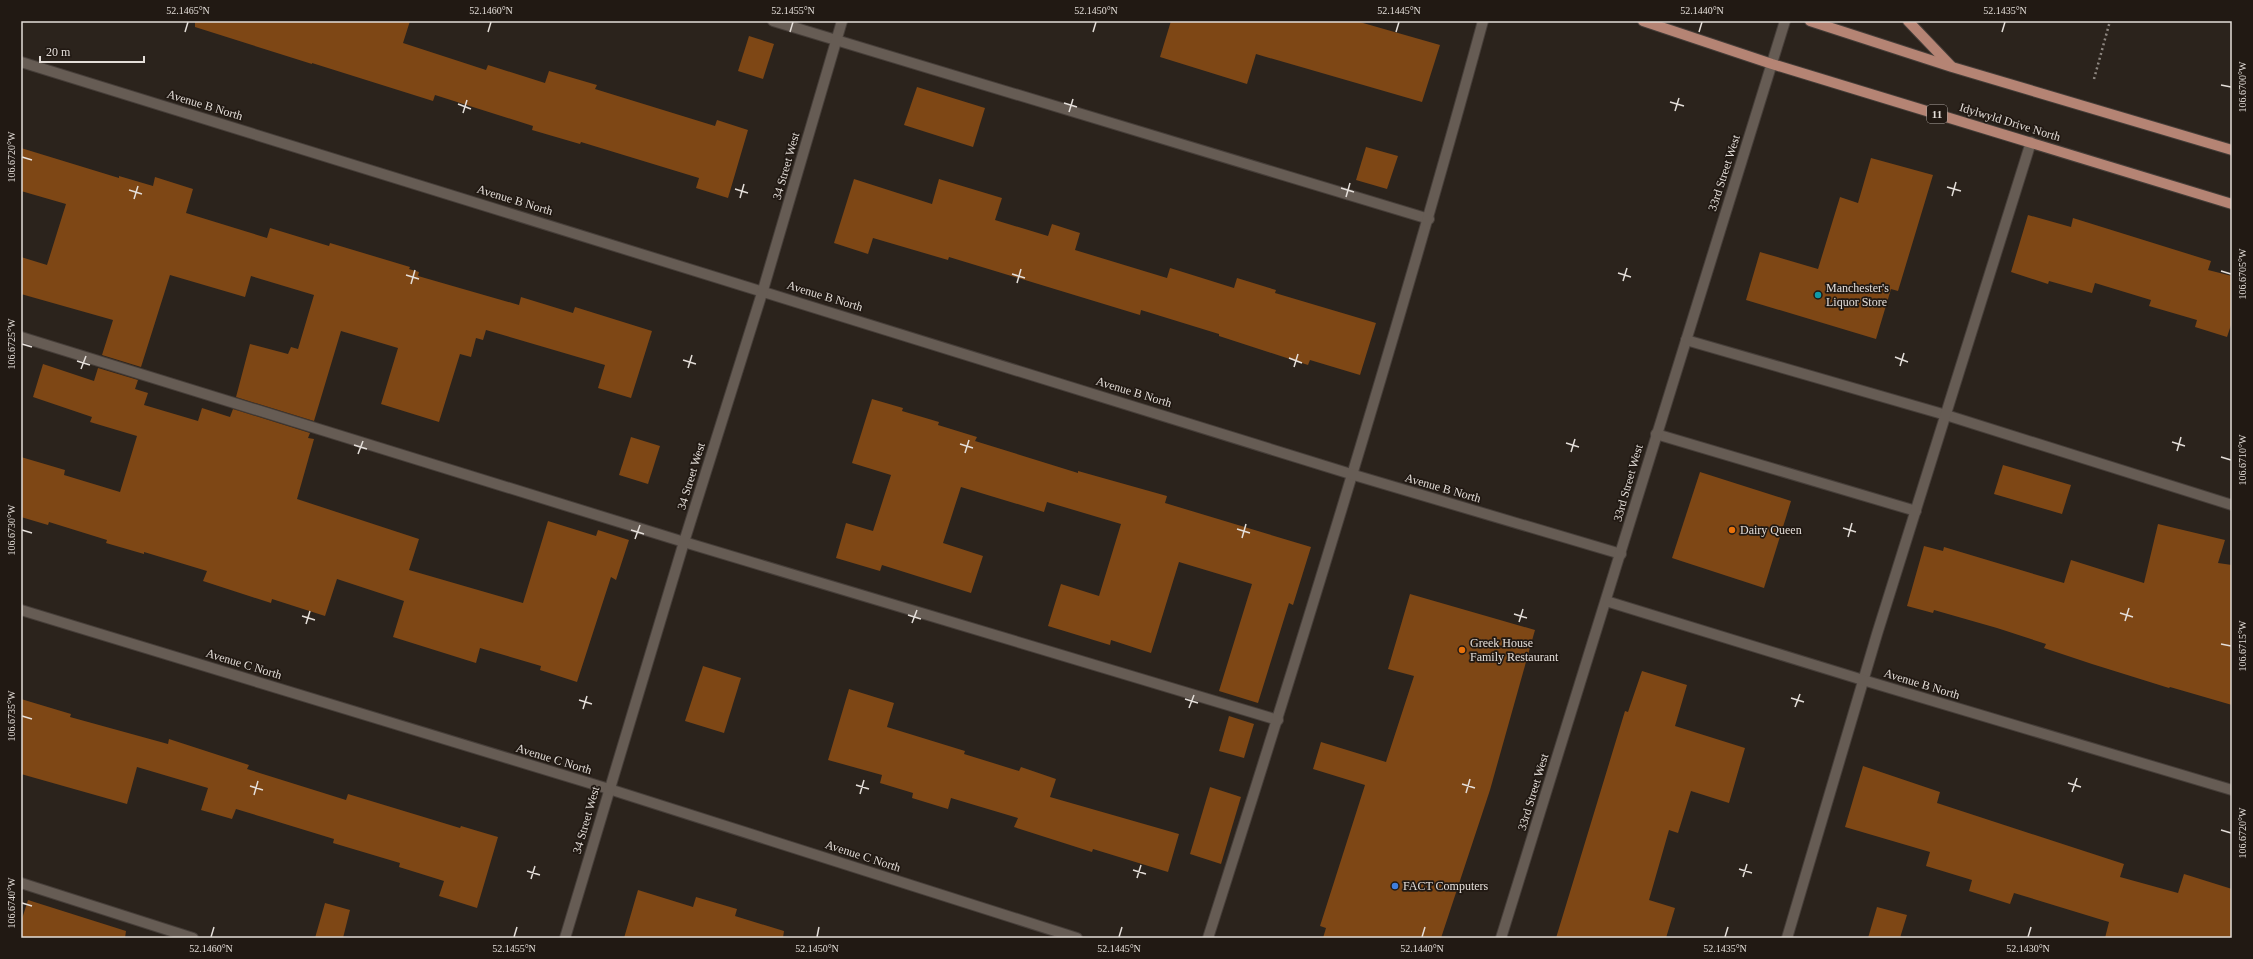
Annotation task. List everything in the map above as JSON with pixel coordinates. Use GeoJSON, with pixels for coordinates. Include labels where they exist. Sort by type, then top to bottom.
{"type":"FeatureCollection","features":[{"type":"Feature","properties":{"kind":"main road","name":"Idylwyld Drive North"},"geometry":{"type":"LineString","coordinates":[[1643,21],[1772,64],[2232,204]]}},
{"type":"Feature","properties":{"kind":"main road"},"geometry":{"type":"LineString","coordinates":[[1810,21],[1952,68],[2232,150]]}},
{"type":"Feature","properties":{"kind":"main road"},"geometry":{"type":"LineString","coordinates":[[1908,21],[1952,68]]}},
{"type":"Feature","properties":{"kind":"street"},"geometry":{"type":"LineString","coordinates":[[772,21],[1429,219]]}},
{"type":"Feature","properties":{"kind":"street","name":"34 Street West"},"geometry":{"type":"LineString","coordinates":[[565,938],[608,789],[764,290],[842,21]]}},
{"type":"Feature","properties":{"kind":"street"},"geometry":{"type":"LineString","coordinates":[[1208,938],[1354,475],[1429,219],[1483,21]]}},
{"type":"Feature","properties":{"kind":"street","name":"33rd Street West"},"geometry":{"type":"LineString","coordinates":[[1501,938],[1785,21]]}},
{"type":"Feature","properties":{"kind":"street","name":"Avenue B North"},"geometry":{"type":"LineString","coordinates":[[21,62],[764,290],[1354,475],[1621,554]]}},
{"type":"Feature","properties":{"kind":"street"},"geometry":{"type":"LineString","coordinates":[[1787,938],[1863,680],[2031,142]]}},
{"type":"Feature","properties":{"kind":"street"},"geometry":{"type":"LineString","coordinates":[[21,337],[684,542],[1278,720]]}},
{"type":"Feature","properties":{"kind":"street"},"geometry":{"type":"LineString","coordinates":[[1686,340],[1946,415],[2232,505]]}},
{"type":"Feature","properties":{"kind":"street"},"geometry":{"type":"LineString","coordinates":[[1656,434],[1916,511]]}},
{"type":"Feature","properties":{"kind":"street","name":"Avenue B North"},"geometry":{"type":"LineString","coordinates":[[1606,601],[1863,680],[2232,790]]}},
{"type":"Feature","properties":{"kind":"street","name":"Avenue C North"},"geometry":{"type":"LineString","coordinates":[[21,610],[608,789],[1077,938]]}},
{"type":"Feature","properties":{"kind":"street"},"geometry":{"type":"LineString","coordinates":[[21,883],[193,938]]}},
{"type":"Feature","properties":{"kind":"path"},"geometry":{"type":"LineString","coordinates":[[2094,79],[2110,21]]}},
{"type":"Feature","properties":{"kind":"building"},"geometry":{"type":"Polygon","coordinates":[[[195,21],[410,21],[403,43],[486,70],[488,65],[545,83],[549,71],[597,85],[595,89],[715,126],[717,120],[748,130],[728,198],[696,188],[699,178],[581,142],[580,144],[532,130],[533,126],[435,95],[433,101],[312,64],[195,27],[195,21]]]}},
{"type":"Feature","properties":{"kind":"building"},"geometry":{"type":"Polygon","coordinates":[[[1171,21],[1356,21],[1440,45],[1422,102],[1256,54],[1247,84],[1160,57],[1171,21]]]}},
{"type":"Feature","properties":{"kind":"building"},"geometry":{"type":"Polygon","coordinates":[[[749,36],[774,44],[763,79],[738,71],[749,36]]]}},
{"type":"Feature","properties":{"kind":"building"},"geometry":{"type":"Polygon","coordinates":[[[917,87],[985,108],[973,147],[904,125],[917,87]]]}},
{"type":"Feature","properties":{"kind":"building"},"geometry":{"type":"Polygon","coordinates":[[[1366,147],[1398,156],[1387,189],[1356,180],[1366,147]]]}},
{"type":"Feature","properties":{"kind":"building"},"geometry":{"type":"Polygon","coordinates":[[[21,148],[119,178],[119,176],[153,186],[155,177],[193,189],[186,213],[267,238],[270,228],[329,246],[330,243],[410,267],[409,269],[419,272],[418,276],[519,305],[521,297],[573,313],[575,307],[652,331],[631,398],[598,388],[605,365],[486,330],[483,340],[476,338],[471,357],[460,354],[439,422],[381,404],[398,348],[341,331],[314,421],[236,397],[250,344],[288,354],[291,347],[298,349],[314,295],[251,276],[245,297],[170,275],[141,367],[102,355],[113,320],[21,294],[21,257],[47,265],[66,204],[21,191],[21,148]]]}},
{"type":"Feature","properties":{"kind":"building"},"geometry":{"type":"Polygon","coordinates":[[[1871,158],[1933,175],[1898,291],[1891,289],[1876,339],[1746,300],[1760,252],[1818,269],[1840,197],[1858,203],[1871,158]]]}},
{"type":"Feature","properties":{"kind":"building"},"geometry":{"type":"Polygon","coordinates":[[[854,179],[932,204],[939,179],[1002,198],[995,220],[1048,236],[1052,224],[1080,233],[1075,250],[1167,278],[1170,268],[1234,288],[1237,278],[1276,290],[1275,293],[1376,323],[1360,375],[1310,360],[1308,365],[1219,336],[1219,334],[1141,310],[1140,315],[949,257],[948,260],[873,238],[868,254],[834,243],[854,179]]]}},
{"type":"Feature","properties":{"kind":"building"},"geometry":{"type":"Polygon","coordinates":[[[2028,215],[2071,227],[2073,218],[2211,261],[2208,270],[2232,276],[2232,322],[2227,337],[2195,327],[2197,320],[2149,306],[2151,300],[2095,283],[2092,293],[2049,281],[2048,284],[2011,272],[2028,215]]]}},
{"type":"Feature","properties":{"kind":"building"},"geometry":{"type":"Polygon","coordinates":[[[43,364],[94,381],[98,368],[138,380],[135,389],[148,393],[144,405],[198,421],[202,408],[230,417],[233,409],[310,433],[308,438],[314,439],[297,499],[419,539],[409,570],[523,603],[548,521],[596,536],[598,530],[629,540],[616,580],[611,577],[577,682],[540,670],[541,666],[480,648],[476,663],[393,637],[404,601],[337,579],[325,616],[272,599],[271,603],[203,581],[207,571],[144,552],[144,554],[106,543],[107,540],[49,522],[48,525],[21,517],[21,457],[65,470],[64,475],[120,492],[137,436],[90,422],[92,417],[33,397],[43,364]]]}},
{"type":"Feature","properties":{"kind":"building"},"geometry":{"type":"Polygon","coordinates":[[[872,399],[903,408],[902,411],[939,422],[938,425],[977,437],[975,441],[1078,473],[1078,471],[1167,496],[1165,503],[1311,547],[1293,605],[1289,603],[1258,703],[1219,691],[1252,584],[1179,562],[1151,653],[1111,640],[1110,645],[1048,626],[1061,584],[1099,596],[1121,524],[1047,502],[1044,512],[961,487],[943,543],[983,556],[971,593],[882,565],[880,571],[836,558],[846,523],[873,531],[891,475],[852,463],[872,399]]]}},
{"type":"Feature","properties":{"kind":"building"},"geometry":{"type":"Polygon","coordinates":[[[631,437],[660,446],[648,484],[619,475],[631,437]]]}},
{"type":"Feature","properties":{"kind":"building"},"geometry":{"type":"Polygon","coordinates":[[[2003,465],[2071,485],[2062,514],[1994,494],[2003,465]]]}},
{"type":"Feature","properties":{"kind":"building","name":"Dairy Queen"},"geometry":{"type":"Polygon","coordinates":[[[1700,472],[1791,501],[1764,588],[1672,558],[1700,472]]]}},
{"type":"Feature","properties":{"kind":"building"},"geometry":{"type":"Polygon","coordinates":[[[2158,524],[2225,540],[2218,563],[2232,565],[2232,705],[2170,687],[2169,688],[2092,664],[2044,648],[2046,644],[1997,628],[1934,610],[1933,613],[1907,606],[1924,546],[1943,551],[1944,547],[2064,583],[2071,560],[2144,583],[2158,524]]]}},
{"type":"Feature","properties":{"kind":"building"},"geometry":{"type":"Polygon","coordinates":[[[1410,594],[1535,630],[1490,790],[1441,938],[1323,938],[1326,928],[1320,926],[1365,785],[1313,769],[1321,742],[1386,762],[1414,676],[1388,669],[1410,594]]]}},
{"type":"Feature","properties":{"kind":"building"},"geometry":{"type":"Polygon","coordinates":[[[703,666],[741,678],[724,733],[685,721],[703,666]]]}},
{"type":"Feature","properties":{"kind":"building"},"geometry":{"type":"Polygon","coordinates":[[[1642,671],[1687,685],[1675,726],[1745,748],[1729,803],[1691,791],[1678,833],[1669,830],[1649,900],[1675,908],[1666,938],[1556,938],[1625,711],[1628,712],[1642,671]]]}},
{"type":"Feature","properties":{"kind":"building"},"geometry":{"type":"Polygon","coordinates":[[[849,689],[894,703],[887,727],[965,751],[964,754],[1019,771],[1021,767],[1056,779],[1050,797],[1179,834],[1168,872],[1093,849],[1092,852],[1014,827],[1018,818],[951,798],[948,809],[912,798],[913,793],[880,783],[882,775],[828,760],[849,689]]]}},
{"type":"Feature","properties":{"kind":"building"},"geometry":{"type":"Polygon","coordinates":[[[21,699],[71,714],[70,717],[168,744],[169,739],[249,765],[247,769],[346,800],[348,794],[460,828],[461,826],[498,837],[477,908],[439,896],[444,881],[399,867],[400,863],[333,843],[334,839],[236,809],[232,819],[201,810],[208,788],[137,767],[127,804],[21,774],[21,699]]]}},
{"type":"Feature","properties":{"kind":"building"},"geometry":{"type":"Polygon","coordinates":[[[1229,716],[1254,724],[1244,758],[1219,751],[1229,716]]]}},
{"type":"Feature","properties":{"kind":"building"},"geometry":{"type":"Polygon","coordinates":[[[1863,766],[1940,792],[1937,803],[2124,864],[2120,877],[2178,893],[2184,874],[2232,889],[2232,938],[2105,938],[2109,922],[2014,893],[2010,904],[1969,891],[1972,880],[1926,866],[1930,852],[1845,827],[1863,766]]]}},
{"type":"Feature","properties":{"kind":"building"},"geometry":{"type":"Polygon","coordinates":[[[1210,787],[1241,797],[1221,864],[1190,854],[1210,787]]]}},
{"type":"Feature","properties":{"kind":"building"},"geometry":{"type":"Polygon","coordinates":[[[638,890],[693,907],[696,897],[737,909],[735,916],[784,931],[783,938],[624,938],[638,890]]]}},
{"type":"Feature","properties":{"kind":"building"},"geometry":{"type":"Polygon","coordinates":[[[28,900],[126,931],[125,938],[21,938],[21,922],[28,900]]]}},
{"type":"Feature","properties":{"kind":"building"},"geometry":{"type":"Polygon","coordinates":[[[325,903],[350,910],[343,938],[315,938],[325,903]]]}},
{"type":"Feature","properties":{"kind":"building"},"geometry":{"type":"Polygon","coordinates":[[[1877,907],[1907,915],[1900,938],[1868,938],[1877,907]]]}},
{"type":"Feature","properties":{"kind":"place","name":"Manchester's Liquor Store"},"geometry":{"type":"Point","coordinates":[1818,295]}},
{"type":"Feature","properties":{"kind":"place","name":"Dairy Queen"},"geometry":{"type":"Point","coordinates":[1732,530]}},
{"type":"Feature","properties":{"kind":"place","name":"Greek House Family Restaurant"},"geometry":{"type":"Point","coordinates":[1462,650]}},
{"type":"Feature","properties":{"kind":"place","name":"FACT Computers"},"geometry":{"type":"Point","coordinates":[1395,886]}}]}
